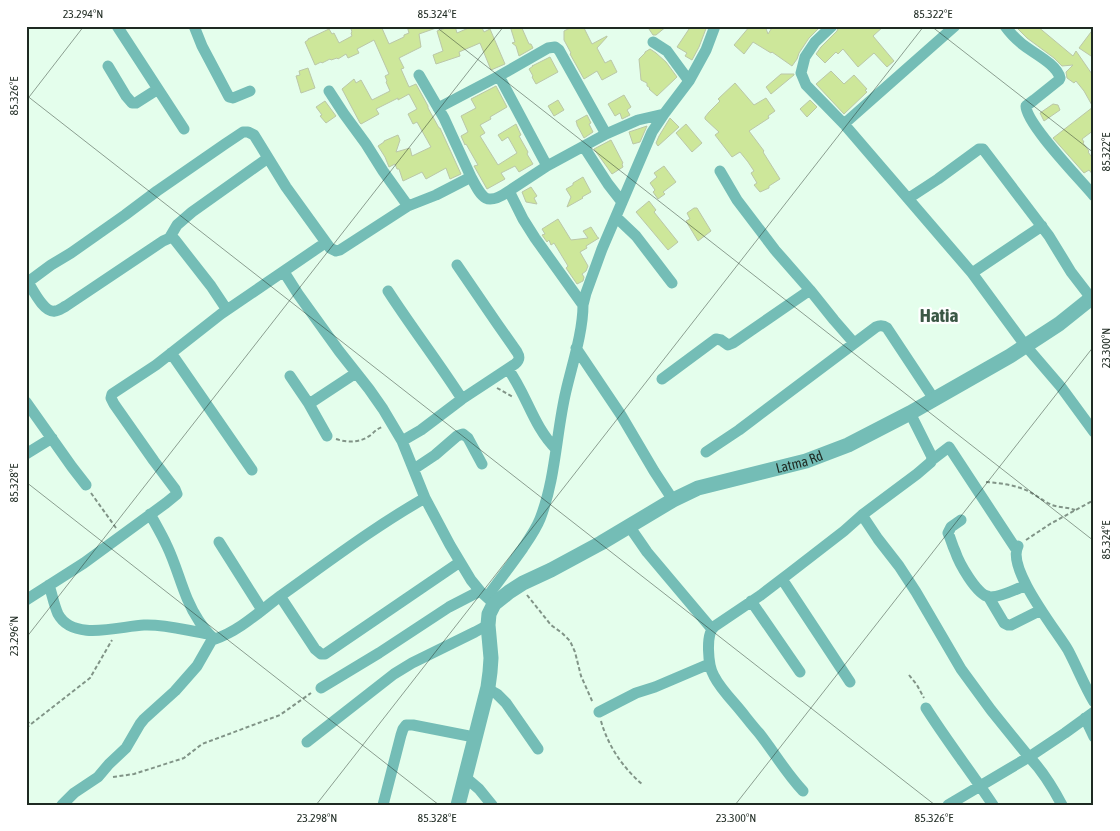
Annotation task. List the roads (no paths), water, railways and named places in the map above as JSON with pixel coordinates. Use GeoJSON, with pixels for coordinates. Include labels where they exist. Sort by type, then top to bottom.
{"type":"FeatureCollection","features":[{"type":"Feature","properties":{"kind":"street"},"geometry":{"type":"LineString","coordinates":[[117,26],[184,129]]}},
{"type":"Feature","properties":{"kind":"street"},"geometry":{"type":"LineString","coordinates":[[194,26],[202,46],[229,97],[233,98],[250,91]]}},
{"type":"Feature","properties":{"kind":"street"},"geometry":{"type":"LineString","coordinates":[[321,688],[449,607],[487,597],[532,536],[540,520],[550,484],[565,393],[576,348],[586,293],[652,132],[689,81],[706,50],[715,26]]}},
{"type":"Feature","properties":{"kind":"street"},"geometry":{"type":"LineString","coordinates":[[832,26],[815,42],[805,57],[802,73],[806,85],[844,124],[972,273],[1025,345],[1061,387],[1094,432]]}},
{"type":"Feature","properties":{"kind":"street"},"geometry":{"type":"LineString","coordinates":[[844,124],[955,26]]}},
{"type":"Feature","properties":{"kind":"street"},"geometry":{"type":"LineString","coordinates":[[1005,26],[1022,44],[1047,61],[1059,74],[1059,80],[1026,106],[1026,111],[1037,130],[1094,196]]}},
{"type":"Feature","properties":{"kind":"street"},"geometry":{"type":"LineString","coordinates":[[653,42],[668,51],[689,81]]}},
{"type":"Feature","properties":{"kind":"street"},"geometry":{"type":"LineString","coordinates":[[438,108],[548,48],[555,46],[606,134]]}},
{"type":"Feature","properties":{"kind":"street"},"geometry":{"type":"LineString","coordinates":[[108,66],[132,103],[140,101],[158,89]]}},
{"type":"Feature","properties":{"kind":"street"},"geometry":{"type":"LineString","coordinates":[[419,75],[464,159],[471,177],[487,199],[495,200],[547,166],[606,134],[638,120],[664,114]]}},
{"type":"Feature","properties":{"kind":"street"},"geometry":{"type":"LineString","coordinates":[[499,76],[547,166]]}},
{"type":"Feature","properties":{"kind":"street"},"geometry":{"type":"LineString","coordinates":[[329,91],[408,206]]}},
{"type":"Feature","properties":{"kind":"street"},"geometry":{"type":"LineString","coordinates":[[268,158],[192,212],[177,225],[170,237],[66,306],[56,311],[49,311],[44,307],[27,282],[243,132],[254,135],[286,187],[333,250],[340,250],[408,206],[436,195],[471,177]]}},
{"type":"Feature","properties":{"kind":"street"},"geometry":{"type":"LineString","coordinates":[[584,147],[622,202]]}},
{"type":"Feature","properties":{"kind":"street"},"geometry":{"type":"LineString","coordinates":[[908,198],[981,148],[1042,226],[1071,272],[1092,297]]}},
{"type":"Feature","properties":{"kind":"street"},"geometry":{"type":"LineString","coordinates":[[720,171],[737,200],[781,258],[854,343]]}},
{"type":"Feature","properties":{"kind":"street"},"geometry":{"type":"LineString","coordinates":[[509,192],[535,238],[583,305]]}},
{"type":"Feature","properties":{"kind":"street"},"geometry":{"type":"LineString","coordinates":[[616,217],[636,236],[672,283]]}},
{"type":"Feature","properties":{"kind":"street"},"geometry":{"type":"LineString","coordinates":[[972,273],[1042,226]]}},
{"type":"Feature","properties":{"kind":"street"},"geometry":{"type":"LineString","coordinates":[[170,237],[176,240],[227,310]]}},
{"type":"Feature","properties":{"kind":"street"},"geometry":{"type":"LineString","coordinates":[[26,600],[84,563],[174,497],[177,492],[114,404],[111,396],[114,392],[156,365],[227,310],[326,243]]}},
{"type":"Feature","properties":{"kind":"street"},"geometry":{"type":"LineString","coordinates":[[402,441],[421,430],[462,399],[519,361],[517,352],[458,265]]}},
{"type":"Feature","properties":{"kind":"street"},"geometry":{"type":"LineString","coordinates":[[284,272],[339,352],[369,389],[395,428],[425,498],[468,576],[487,597],[491,658],[488,688],[458,805]]}},
{"type":"Feature","properties":{"kind":"street"},"geometry":{"type":"LineString","coordinates":[[662,379],[716,339],[728,345],[734,343],[810,290]]}},
{"type":"Feature","properties":{"kind":"street"},"geometry":{"type":"LineString","coordinates":[[388,291],[462,399]]}},
{"type":"Feature","properties":{"kind":"street","name":"Latma Rd"},"geometry":{"type":"LineString","coordinates":[[487,597],[509,592],[673,500],[698,488],[806,460],[848,445],[910,413],[1010,356],[1058,324],[1092,297]]}},
{"type":"Feature","properties":{"kind":"street"},"geometry":{"type":"LineString","coordinates":[[706,452],[739,430],[880,325],[887,328],[934,399]]}},
{"type":"Feature","properties":{"kind":"street"},"geometry":{"type":"LineString","coordinates":[[576,348],[621,415],[673,500]]}},
{"type":"Feature","properties":{"kind":"street"},"geometry":{"type":"LineString","coordinates":[[171,353],[252,470]]}},
{"type":"Feature","properties":{"kind":"street"},"geometry":{"type":"LineString","coordinates":[[508,369],[542,433],[556,449]]}},
{"type":"Feature","properties":{"kind":"street"},"geometry":{"type":"LineString","coordinates":[[309,404],[356,372]]}},
{"type":"Feature","properties":{"kind":"street"},"geometry":{"type":"LineString","coordinates":[[290,376],[327,436]]}},
{"type":"Feature","properties":{"kind":"street"},"geometry":{"type":"LineString","coordinates":[[26,402],[86,485]]}},
{"type":"Feature","properties":{"kind":"street"},"geometry":{"type":"LineString","coordinates":[[910,413],[932,460]]}},
{"type":"Feature","properties":{"kind":"street"},"geometry":{"type":"LineString","coordinates":[[414,469],[462,434],[468,438],[482,464]]}},
{"type":"Feature","properties":{"kind":"street"},"geometry":{"type":"LineString","coordinates":[[26,454],[52,438]]}},
{"type":"Feature","properties":{"kind":"street"},"geometry":{"type":"LineString","coordinates":[[803,791],[794,782],[760,734],[714,676],[710,664],[709,637],[711,628],[782,579],[949,447],[1017,548],[1017,564],[1026,585],[1067,649],[1094,702]]}},
{"type":"Feature","properties":{"kind":"street"},"geometry":{"type":"LineString","coordinates":[[49,585],[58,614],[67,624],[81,630],[101,631],[120,627],[153,625],[217,638],[241,626],[280,596],[391,518],[425,498]]}},
{"type":"Feature","properties":{"kind":"street"},"geometry":{"type":"LineString","coordinates":[[150,514],[167,546],[192,611],[211,636]]}},
{"type":"Feature","properties":{"kind":"street"},"geometry":{"type":"LineString","coordinates":[[862,515],[916,592],[961,669],[991,710],[1045,776],[1062,805]]}},
{"type":"Feature","properties":{"kind":"street"},"geometry":{"type":"LineString","coordinates":[[961,520],[948,533],[955,552],[973,583],[983,594],[988,596],[1000,595],[1026,585]]}},
{"type":"Feature","properties":{"kind":"street"},"geometry":{"type":"LineString","coordinates":[[629,526],[641,545],[711,628]]}},
{"type":"Feature","properties":{"kind":"street"},"geometry":{"type":"LineString","coordinates":[[219,542],[262,610]]}},
{"type":"Feature","properties":{"kind":"street"},"geometry":{"type":"LineString","coordinates":[[280,596],[316,649],[321,654],[325,654],[460,562]]}},
{"type":"Feature","properties":{"kind":"street"},"geometry":{"type":"LineString","coordinates":[[782,579],[850,682]]}},
{"type":"Feature","properties":{"kind":"street"},"geometry":{"type":"LineString","coordinates":[[988,596],[1004,623],[1008,625],[1041,610]]}},
{"type":"Feature","properties":{"kind":"street"},"geometry":{"type":"LineString","coordinates":[[751,601],[800,672]]}},
{"type":"Feature","properties":{"kind":"street"},"geometry":{"type":"LineString","coordinates":[[307,742],[394,674],[488,625]]}},
{"type":"Feature","properties":{"kind":"street"},"geometry":{"type":"LineString","coordinates":[[62,805],[98,777],[126,748],[144,719],[175,691],[197,666],[207,650],[211,636]]}},
{"type":"Feature","properties":{"kind":"street"},"geometry":{"type":"LineString","coordinates":[[598,712],[636,694],[710,664]]}},
{"type":"Feature","properties":{"kind":"street"},"geometry":{"type":"LineString","coordinates":[[488,688],[506,703],[538,749]]}},
{"type":"Feature","properties":{"kind":"street"},"geometry":{"type":"LineString","coordinates":[[926,708],[993,805]]}},
{"type":"Feature","properties":{"kind":"street"},"geometry":{"type":"LineString","coordinates":[[948,805],[1029,757],[1089,715],[1094,737]]}},
{"type":"Feature","properties":{"kind":"street"},"geometry":{"type":"LineString","coordinates":[[383,805],[401,735],[406,725],[474,737]]}},
{"type":"Feature","properties":{"kind":"street"},"geometry":{"type":"LineString","coordinates":[[465,777],[479,789],[492,805]]}},
{"type":"Feature","properties":{"kind":"district","name":"Hatia"},"geometry":{"type":"Point","coordinates":[939,315]}}]}
